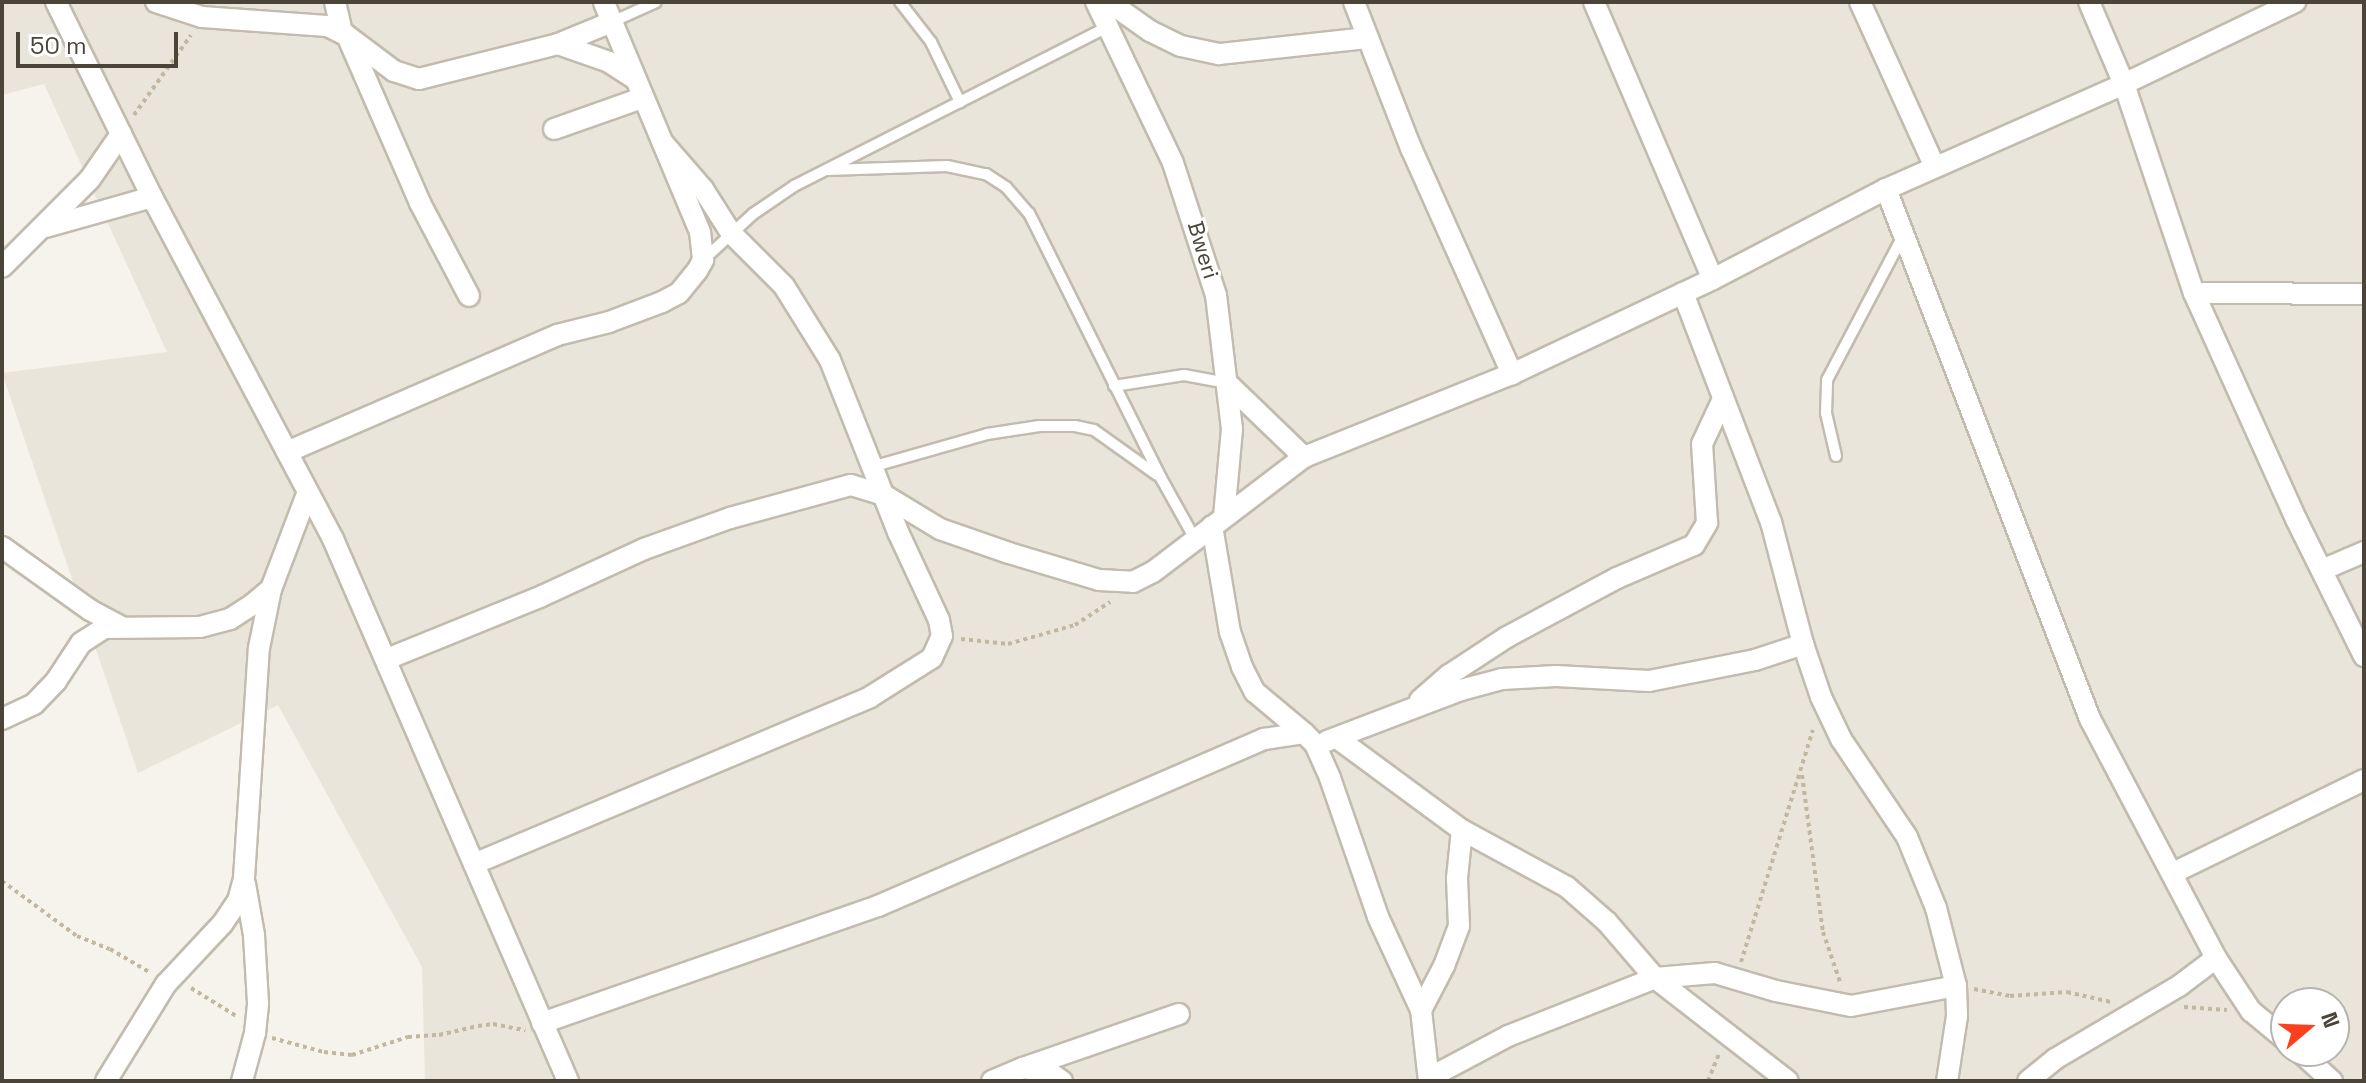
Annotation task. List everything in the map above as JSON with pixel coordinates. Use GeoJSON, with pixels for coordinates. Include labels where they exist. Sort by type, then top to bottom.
{"type":"FeatureCollection","features":[{"type":"Feature","properties":{"kind":"street"},"geometry":{"type":"LineString","coordinates":[[56,2],[152,197],[333,539],[568,1081]]}},
{"type":"Feature","properties":{"kind":"street"},"geometry":{"type":"LineString","coordinates":[[156,2],[202,17],[307,23],[344,34],[394,71],[419,79],[558,44],[612,22]]}},
{"type":"Feature","properties":{"kind":"street"},"geometry":{"type":"LineString","coordinates":[[335,2],[344,34],[420,203],[469,296]]}},
{"type":"Feature","properties":{"kind":"street"},"geometry":{"type":"LineString","coordinates":[[287,452],[557,335],[609,322],[662,302],[679,293],[703,260],[700,232],[604,2]]}},
{"type":"Feature","properties":{"kind":"street","name":"Bweri"},"geometry":{"type":"LineString","coordinates":[[1096,2],[1173,163],[1216,295],[1232,429],[1211,527],[1230,632],[1255,692],[1309,738]]}},
{"type":"Feature","properties":{"kind":"street"},"geometry":{"type":"LineString","coordinates":[[1109,2],[1171,41],[1219,54],[1366,38]]}},
{"type":"Feature","properties":{"kind":"street"},"geometry":{"type":"LineString","coordinates":[[1354,2],[1366,38],[1512,374]]}},
{"type":"Feature","properties":{"kind":"street"},"geometry":{"type":"LineString","coordinates":[[1594,2],[1713,279]]}},
{"type":"Feature","properties":{"kind":"street"},"geometry":{"type":"LineString","coordinates":[[1860,2],[1935,167]]}},
{"type":"Feature","properties":{"kind":"street"},"geometry":{"type":"LineString","coordinates":[[2089,2],[2124,84],[2194,293],[2364,656]]}},
{"type":"Feature","properties":{"kind":"street"},"geometry":{"type":"LineString","coordinates":[[387,659],[542,596],[644,549],[730,518],[851,485],[884,495],[912,514],[966,539],[1099,580],[1133,582],[1153,572],[1304,457],[1512,374],[1713,279],[1886,189],[2124,84],[2295,2]]}},
{"type":"Feature","properties":{"kind":"street"},"geometry":{"type":"LineString","coordinates":[[558,44],[609,62],[639,88]]}},
{"type":"Feature","properties":{"kind":"street"},"geometry":{"type":"LineString","coordinates":[[554,129],[639,88]]}},
{"type":"Feature","properties":{"kind":"street"},"geometry":{"type":"LineString","coordinates":[[2,267],[46,227],[90,179],[121,134]]}},
{"type":"Feature","properties":{"kind":"street"},"geometry":{"type":"LineString","coordinates":[[476,863],[870,697],[932,658],[942,636],[939,620],[830,360],[784,286],[731,233],[703,189],[663,143]]}},
{"type":"Feature","properties":{"kind":"street"},"geometry":{"type":"LineString","coordinates":[[1886,189],[2090,719],[2126,793],[2173,873],[2216,958],[2251,1011],[2270,1027]]}},
{"type":"Feature","properties":{"kind":"street"},"geometry":{"type":"LineString","coordinates":[[46,227],[152,197]]}},
{"type":"Feature","properties":{"kind":"street"},"geometry":{"type":"LineString","coordinates":[[1683,293],[1771,522],[1803,644],[1821,697],[1841,739],[1907,837],[1936,908],[1956,986],[1957,1016],[1947,1081]]}},
{"type":"Feature","properties":{"kind":"street"},"geometry":{"type":"LineString","coordinates":[[2194,293],[2364,294]]}},
{"type":"Feature","properties":{"kind":"street"},"geometry":{"type":"LineString","coordinates":[[1227,383],[1304,457]]}},
{"type":"Feature","properties":{"kind":"street"},"geometry":{"type":"LineString","coordinates":[[1409,710],[1449,675],[1507,637],[1617,578],[1694,545],[1707,523],[1702,444],[1723,399]]}},
{"type":"Feature","properties":{"kind":"street"},"geometry":{"type":"LineString","coordinates":[[242,1081],[255,1030],[258,974],[244,878],[254,694],[271,589],[307,494]]}},
{"type":"Feature","properties":{"kind":"street"},"geometry":{"type":"LineString","coordinates":[[2,547],[90,610],[120,626]]}},
{"type":"Feature","properties":{"kind":"street"},"geometry":{"type":"LineString","coordinates":[[2322,570],[2364,552]]}},
{"type":"Feature","properties":{"kind":"street"},"geometry":{"type":"LineString","coordinates":[[2,719],[34,704],[56,681],[81,643],[104,628],[120,626],[165,630],[200,627],[230,619],[271,589]]}},
{"type":"Feature","properties":{"kind":"street"},"geometry":{"type":"LineString","coordinates":[[545,1029],[878,906],[1264,739],[1337,738],[1502,679],[1556,676],[1649,681],[1755,660],[1803,644]]}},
{"type":"Feature","properties":{"kind":"street"},"geometry":{"type":"LineString","coordinates":[[1309,738],[1330,778],[1378,917],[1421,1010],[1429,1079],[1508,1036],[1655,978],[1693,972],[1715,973],[1851,1006],[1956,986]]}},
{"type":"Feature","properties":{"kind":"street"},"geometry":{"type":"LineString","coordinates":[[1337,738],[1462,830],[1567,887],[1607,922],[1655,978],[1788,1081]]}},
{"type":"Feature","properties":{"kind":"street"},"geometry":{"type":"LineString","coordinates":[[2173,873],[2364,780]]}},
{"type":"Feature","properties":{"kind":"street"},"geometry":{"type":"LineString","coordinates":[[1421,1010],[1444,966],[1459,926],[1457,878],[1462,830]]}},
{"type":"Feature","properties":{"kind":"street"},"geometry":{"type":"LineString","coordinates":[[106,1081],[169,980],[223,923],[238,901],[244,878]]}},
{"type":"Feature","properties":{"kind":"street"},"geometry":{"type":"LineString","coordinates":[[2028,1081],[2065,1052],[2147,1004],[2216,958]]}},
{"type":"Feature","properties":{"kind":"street"},"geometry":{"type":"LineString","coordinates":[[992,1081],[1179,1014]]}},
{"type":"Feature","properties":{"kind":"street"},"geometry":{"type":"LineString","coordinates":[[2317,1067],[2332,1081]]}},
{"type":"Feature","properties":{"kind":"street"},"geometry":{"type":"LineString","coordinates":[[1023,1068],[1049,1072],[1062,1081]]}},
{"type":"Feature","properties":{"kind":"lane"},"geometry":{"type":"LineString","coordinates":[[612,22],[656,2]]}},
{"type":"Feature","properties":{"kind":"lane"},"geometry":{"type":"LineString","coordinates":[[900,2],[931,42],[960,102]]}},
{"type":"Feature","properties":{"kind":"lane"},"geometry":{"type":"LineString","coordinates":[[703,260],[731,233],[794,186],[1108,27]]}},
{"type":"Feature","properties":{"kind":"lane"},"geometry":{"type":"LineString","coordinates":[[828,170],[947,166],[986,174],[1006,187],[1029,213],[1161,478]]}},
{"type":"Feature","properties":{"kind":"lane"},"geometry":{"type":"LineString","coordinates":[[1836,456],[1826,413],[1827,380],[1904,234]]}},
{"type":"Feature","properties":{"kind":"lane"},"geometry":{"type":"LineString","coordinates":[[1114,386],[1184,375],[1227,383]]}},
{"type":"Feature","properties":{"kind":"lane"},"geometry":{"type":"LineString","coordinates":[[875,466],[987,434],[1039,426],[1075,426],[1094,430],[1161,478],[1211,527]]}},
{"type":"Feature","properties":{"kind":"path"},"geometry":{"type":"LineString","coordinates":[[121,134],[202,17]]}},
{"type":"Feature","properties":{"kind":"path"},"geometry":{"type":"LineString","coordinates":[[942,636],[1008,644],[1044,634],[1075,625],[1103,609],[1133,582]]}},
{"type":"Feature","properties":{"kind":"path"},"geometry":{"type":"LineString","coordinates":[[1735,979],[1802,772],[1821,697]]}},
{"type":"Feature","properties":{"kind":"path"},"geometry":{"type":"LineString","coordinates":[[1802,772],[1823,932],[1831,964],[1851,1006]]}},
{"type":"Feature","properties":{"kind":"path"},"geometry":{"type":"LineString","coordinates":[[2,881],[77,936],[222,1005],[271,1038],[337,1055],[370,1052],[408,1037],[493,1024],[545,1029]]}},
{"type":"Feature","properties":{"kind":"path"},"geometry":{"type":"LineString","coordinates":[[1956,986],[2010,996],[2067,992],[2114,1002]]}},
{"type":"Feature","properties":{"kind":"path"},"geometry":{"type":"LineString","coordinates":[[2147,1004],[2251,1011]]}},
{"type":"Feature","properties":{"kind":"path"},"geometry":{"type":"LineString","coordinates":[[1708,1081],[1728,1032]]}},
{"type":"Feature","properties":{"kind":"shaded area"},"geometry":{"type":"Polygon","coordinates":[[[2,2],[2364,2],[2364,1081],[425,1081],[422,967],[278,705],[138,773],[2,373],[167,352],[44,84],[2,95],[2,2]]]}}]}
